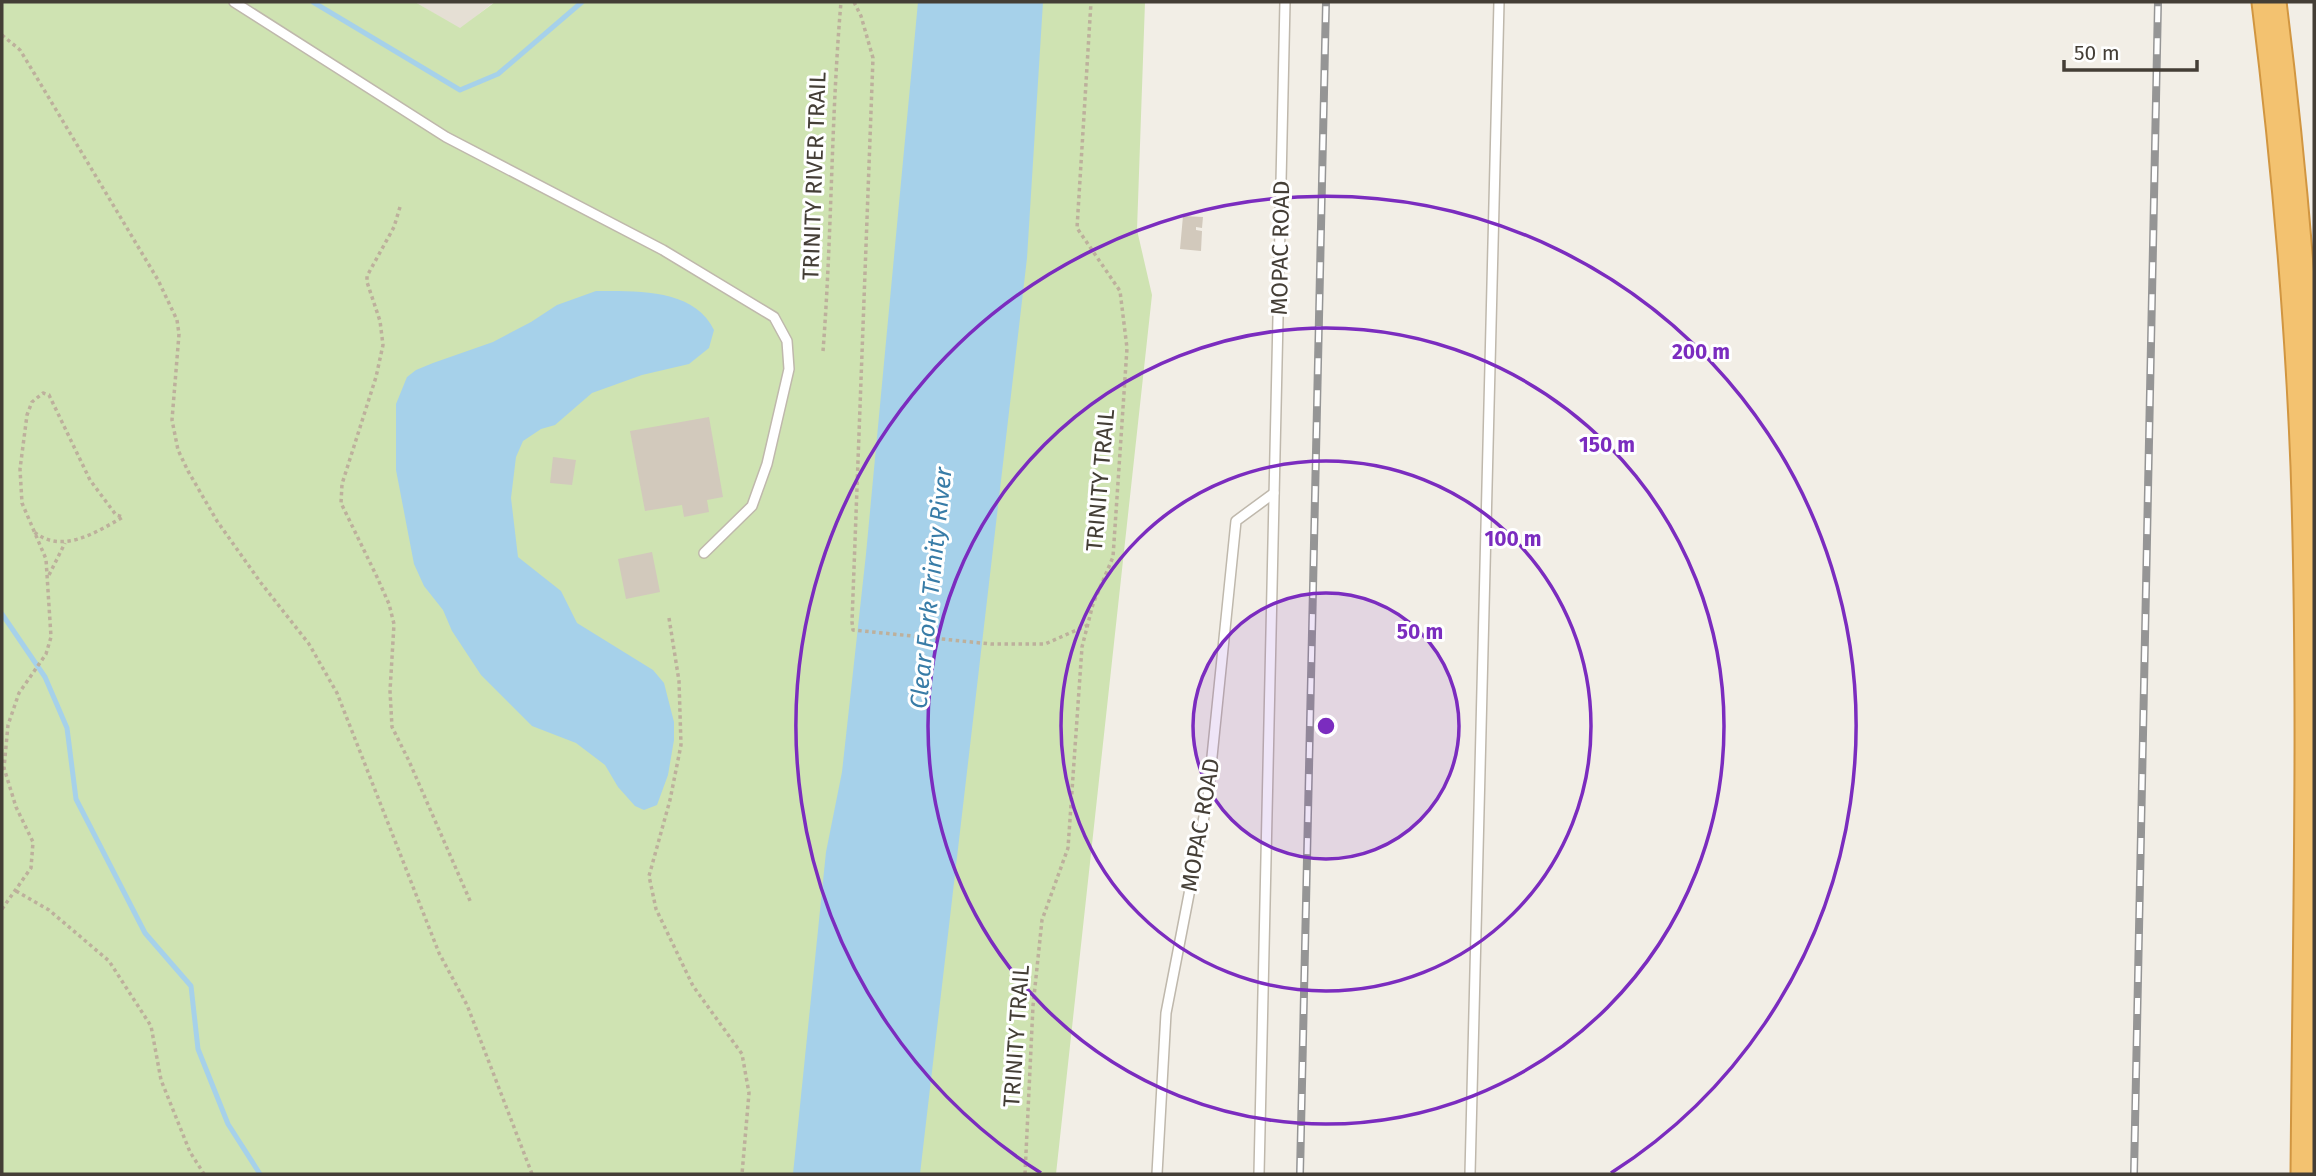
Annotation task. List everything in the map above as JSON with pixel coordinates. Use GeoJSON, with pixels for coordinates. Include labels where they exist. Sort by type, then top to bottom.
{"type":"FeatureCollection","features":[{"type":"Feature","properties":{"kind":"highway"},"geometry":{"type":"LineString","coordinates":[[2269,2],[2294,255],[2308,467],[2312,636],[2308,1174]]}},
{"type":"Feature","properties":{"kind":"lane"},"geometry":{"type":"LineString","coordinates":[[234,2],[446,137],[663,250],[774,317],[787,341],[789,369],[767,464],[752,506],[704,553]]}},
{"type":"Feature","properties":{"kind":"lane","name":"MOPAC ROAD"},"geometry":{"type":"LineString","coordinates":[[1259,1174],[1285,2]]}},
{"type":"Feature","properties":{"kind":"lane"},"geometry":{"type":"LineString","coordinates":[[1470,1174],[1499,2]]}},
{"type":"Feature","properties":{"kind":"lane","name":"MOPAC ROAD"},"geometry":{"type":"LineString","coordinates":[[1157,1174],[1166,1013],[1208,796],[1236,521],[1275,493]]}},
{"type":"Feature","properties":{"kind":"path","name":"TRINITY RIVER TRAIL"},"geometry":{"type":"LineString","coordinates":[[822,351],[830,258],[836,61],[841,2]]}},
{"type":"Feature","properties":{"kind":"path"},"geometry":{"type":"LineString","coordinates":[[853,2],[861,16],[873,58],[853,630],[990,644],[1045,644],[1088,625]]}},
{"type":"Feature","properties":{"kind":"path","name":"TRINITY TRAIL"},"geometry":{"type":"LineString","coordinates":[[1025,1174],[1033,1006],[1042,920],[1068,848],[1082,647],[1093,604],[1113,556],[1127,348],[1120,291],[1077,228],[1091,2]]}},
{"type":"Feature","properties":{"kind":"path"},"geometry":{"type":"LineString","coordinates":[[2,35],[20,50],[158,280],[172,308],[179,334],[172,420],[178,450],[217,521],[309,644],[337,693],[439,953],[467,1005],[532,1174]]}},
{"type":"Feature","properties":{"kind":"path"},"geometry":{"type":"LineString","coordinates":[[400,207],[394,227],[368,276],[367,282],[380,321],[383,345],[376,377],[342,484],[341,503],[381,586],[394,624],[390,691],[392,727],[410,761],[471,904]]}},
{"type":"Feature","properties":{"kind":"path"},"geometry":{"type":"LineString","coordinates":[[2,909],[31,867],[33,842],[16,807],[4,768],[8,725],[19,693],[46,654],[51,637],[46,559],[33,531],[22,503],[20,469],[27,415],[32,401],[43,393],[49,395],[55,404],[73,449],[90,480],[116,514],[123,517],[89,535],[65,542],[47,541],[33,531]]}},
{"type":"Feature","properties":{"kind":"path"},"geometry":{"type":"LineString","coordinates":[[47,579],[65,542]]}},
{"type":"Feature","properties":{"kind":"path"},"geometry":{"type":"LineString","coordinates":[[669,618],[679,681],[681,746],[670,800],[649,876],[656,909],[693,986],[742,1054],[749,1093],[742,1174]]}},
{"type":"Feature","properties":{"kind":"path"},"geometry":{"type":"LineString","coordinates":[[16,891],[50,910],[109,961],[151,1026],[161,1080],[190,1152],[204,1174]]}},
{"type":"Feature","properties":{"kind":"shaded area"},"geometry":{"type":"Polygon","coordinates":[[[415,2],[494,2],[460,29],[415,2]]]}},
{"type":"Feature","properties":{"kind":"green space"},"geometry":{"type":"Polygon","coordinates":[[[2,2],[415,2],[460,28],[495,2],[1145,2],[1137,230],[1152,295],[1056,1174],[2,1174],[2,2]]]}},
{"type":"Feature","properties":{"kind":"water","name":"Clear Fork Trinity River"},"geometry":{"type":"Polygon","coordinates":[[[918,2],[1043,2],[1027,258],[920,1174],[793,1174],[826,852],[842,772],[866,554],[918,2]]]}},
{"type":"Feature","properties":{"kind":"water"},"geometry":{"type":"Polygon","coordinates":[[[596,291],[646,292],[678,299],[705,316],[714,330],[709,348],[689,364],[642,375],[592,393],[555,425],[541,429],[523,441],[516,457],[511,498],[518,557],[561,591],[577,623],[653,670],[664,683],[674,722],[674,740],[668,775],[657,805],[644,810],[635,806],[618,787],[605,765],[576,743],[532,726],[481,675],[452,631],[443,610],[424,586],[414,564],[396,470],[396,404],[407,377],[433,363],[493,342],[557,305],[596,291]]]}},
{"type":"Feature","properties":{"kind":"building"},"geometry":{"type":"Polygon","coordinates":[[[1183,216],[1203,217],[1202,228],[1196,227],[1196,230],[1202,231],[1201,251],[1180,249],[1183,216]]]}},
{"type":"Feature","properties":{"kind":"building"},"geometry":{"type":"Polygon","coordinates":[[[709,417],[723,497],[707,500],[709,512],[684,517],[682,505],[645,511],[630,431],[709,417]]]}},
{"type":"Feature","properties":{"kind":"building"},"geometry":{"type":"Polygon","coordinates":[[[553,457],[576,460],[572,485],[550,483],[553,457]]]}},
{"type":"Feature","properties":{"kind":"building"},"geometry":{"type":"Polygon","coordinates":[[[652,552],[660,592],[626,599],[618,559],[652,552]]]}},
{"type":"Feature","properties":{"kind":"waterway"},"geometry":{"type":"LineString","coordinates":[[313,2],[460,90],[498,74],[582,2]]}},
{"type":"Feature","properties":{"kind":"waterway"},"geometry":{"type":"LineString","coordinates":[[2,614],[45,677],[67,728],[76,799],[145,933],[191,986],[198,1049],[228,1124],[260,1174]]}},
{"type":"Feature","properties":{"kind":"railway"},"geometry":{"type":"LineString","coordinates":[[1300,1174],[1326,2]]}},
{"type":"Feature","properties":{"kind":"railway"},"geometry":{"type":"LineString","coordinates":[[2134,1174],[2158,2]]}}]}
